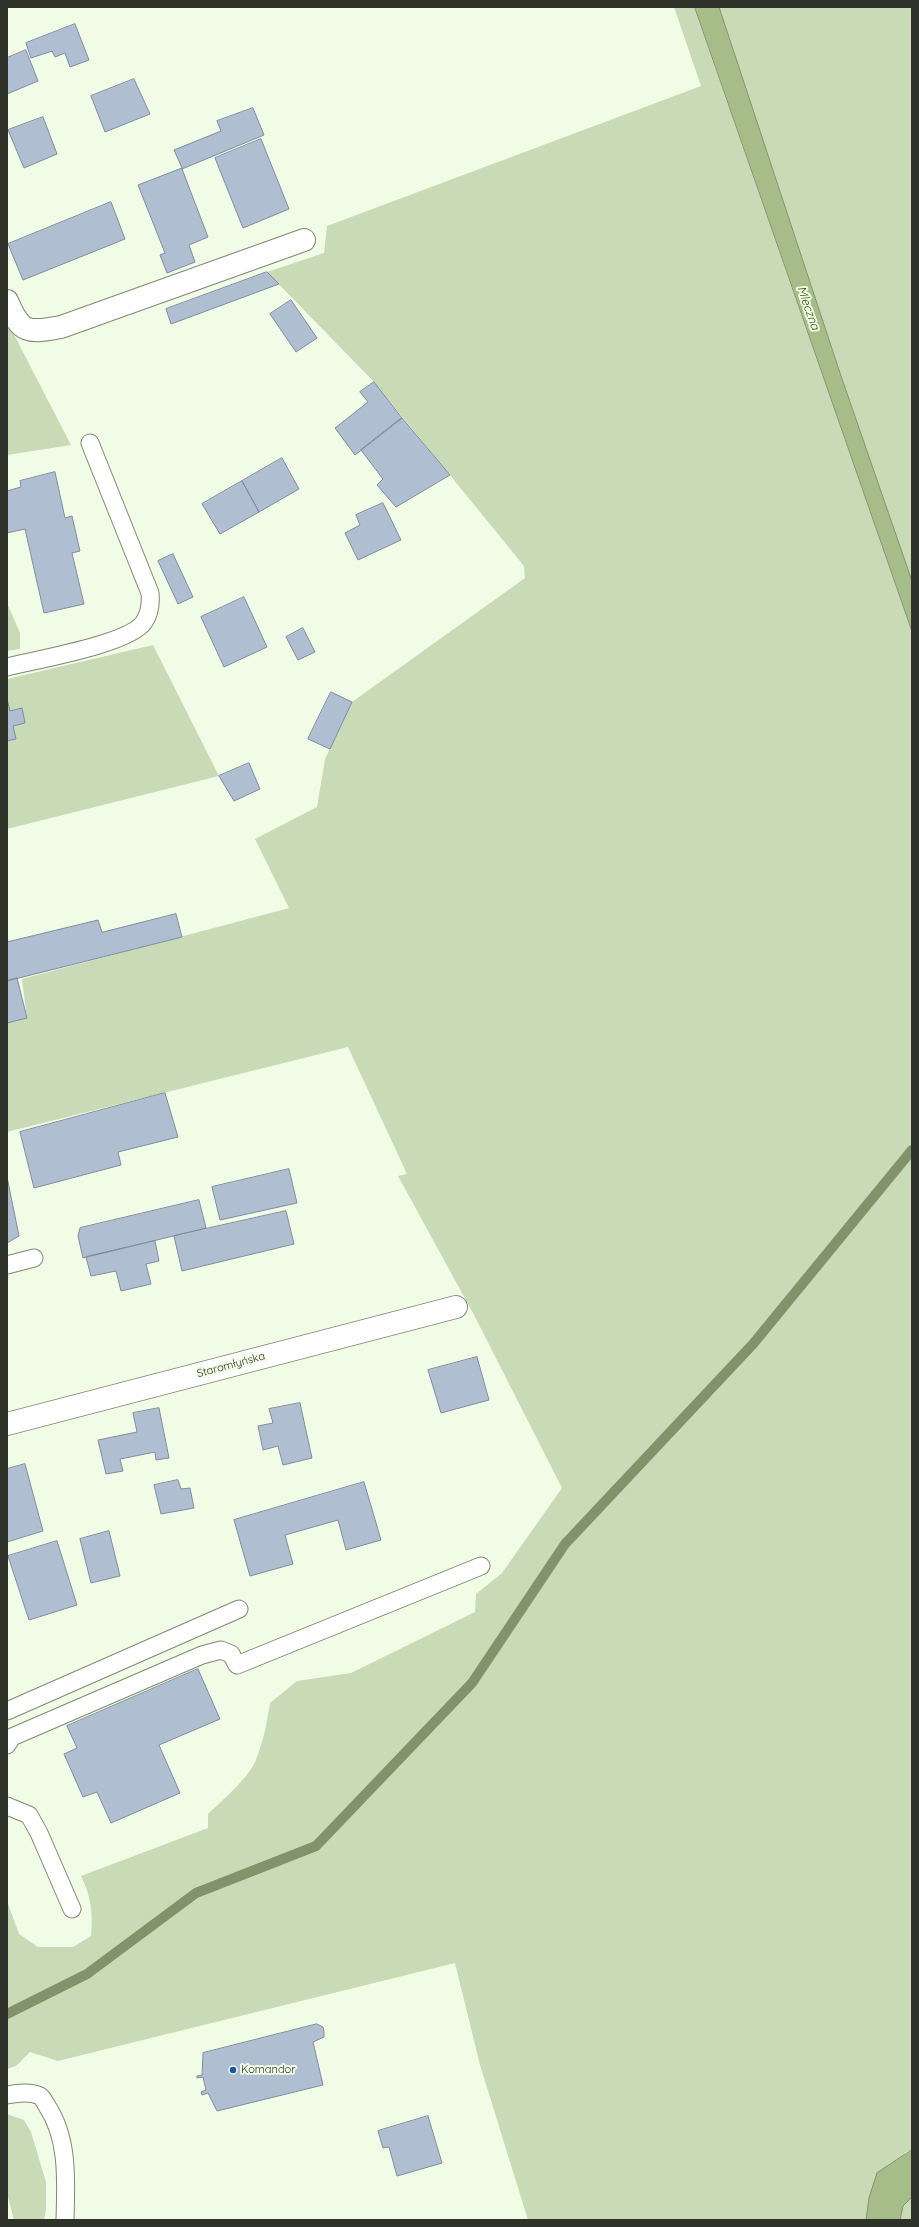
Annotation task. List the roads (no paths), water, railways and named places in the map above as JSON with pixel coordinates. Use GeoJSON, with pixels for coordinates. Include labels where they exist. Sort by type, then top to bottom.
{"type":"FeatureCollection","features":[{"type":"Feature","properties":{"kind":"street"},"geometry":{"type":"LineString","coordinates":[[7,301],[18,324],[34,332],[61,327],[304,240]]}},
{"type":"Feature","properties":{"kind":"street","name":"Staromłyńska"},"geometry":{"type":"LineString","coordinates":[[7,1424],[456,1307]]}},
{"type":"Feature","properties":{"kind":"lane"},"geometry":{"type":"LineString","coordinates":[[7,667],[113,641],[131,633],[143,624],[149,610],[150,593],[90,443]]}},
{"type":"Feature","properties":{"kind":"lane"},"geometry":{"type":"LineString","coordinates":[[7,1265],[34,1258]]}},
{"type":"Feature","properties":{"kind":"lane"},"geometry":{"type":"LineString","coordinates":[[7,1745],[12,1737],[202,1655],[221,1650],[231,1654],[237,1665],[481,1566]]}},
{"type":"Feature","properties":{"kind":"lane"},"geometry":{"type":"LineString","coordinates":[[7,1711],[239,1609]]}},
{"type":"Feature","properties":{"kind":"lane"},"geometry":{"type":"LineString","coordinates":[[7,1806],[29,1815],[39,1833],[72,1909]]}},
{"type":"Feature","properties":{"kind":"lane"},"geometry":{"type":"LineString","coordinates":[[7,2095],[29,2093],[42,2097],[54,2117],[63,2146],[66,2188],[65,2220]]}},
{"type":"Feature","properties":{"kind":"water","name":"Mleczna"},"geometry":{"type":"Polygon","coordinates":[[[695,7],[719,7],[841,376],[912,581],[912,631],[695,7]]]}},
{"type":"Feature","properties":{"kind":"water"},"geometry":{"type":"Polygon","coordinates":[[[912,2150],[912,2197],[903,2206],[900,2220],[866,2220],[869,2198],[877,2173],[912,2150]]]}},
{"type":"Feature","properties":{"kind":"waterway"},"geometry":{"type":"LineString","coordinates":[[7,2014],[87,1974],[196,1893],[316,1846],[472,1683],[565,1544],[753,1344],[912,1150]]}},
{"type":"Feature","properties":{"kind":"place","name":"Komandor"},"geometry":{"type":"Point","coordinates":[233,2070]}}]}
